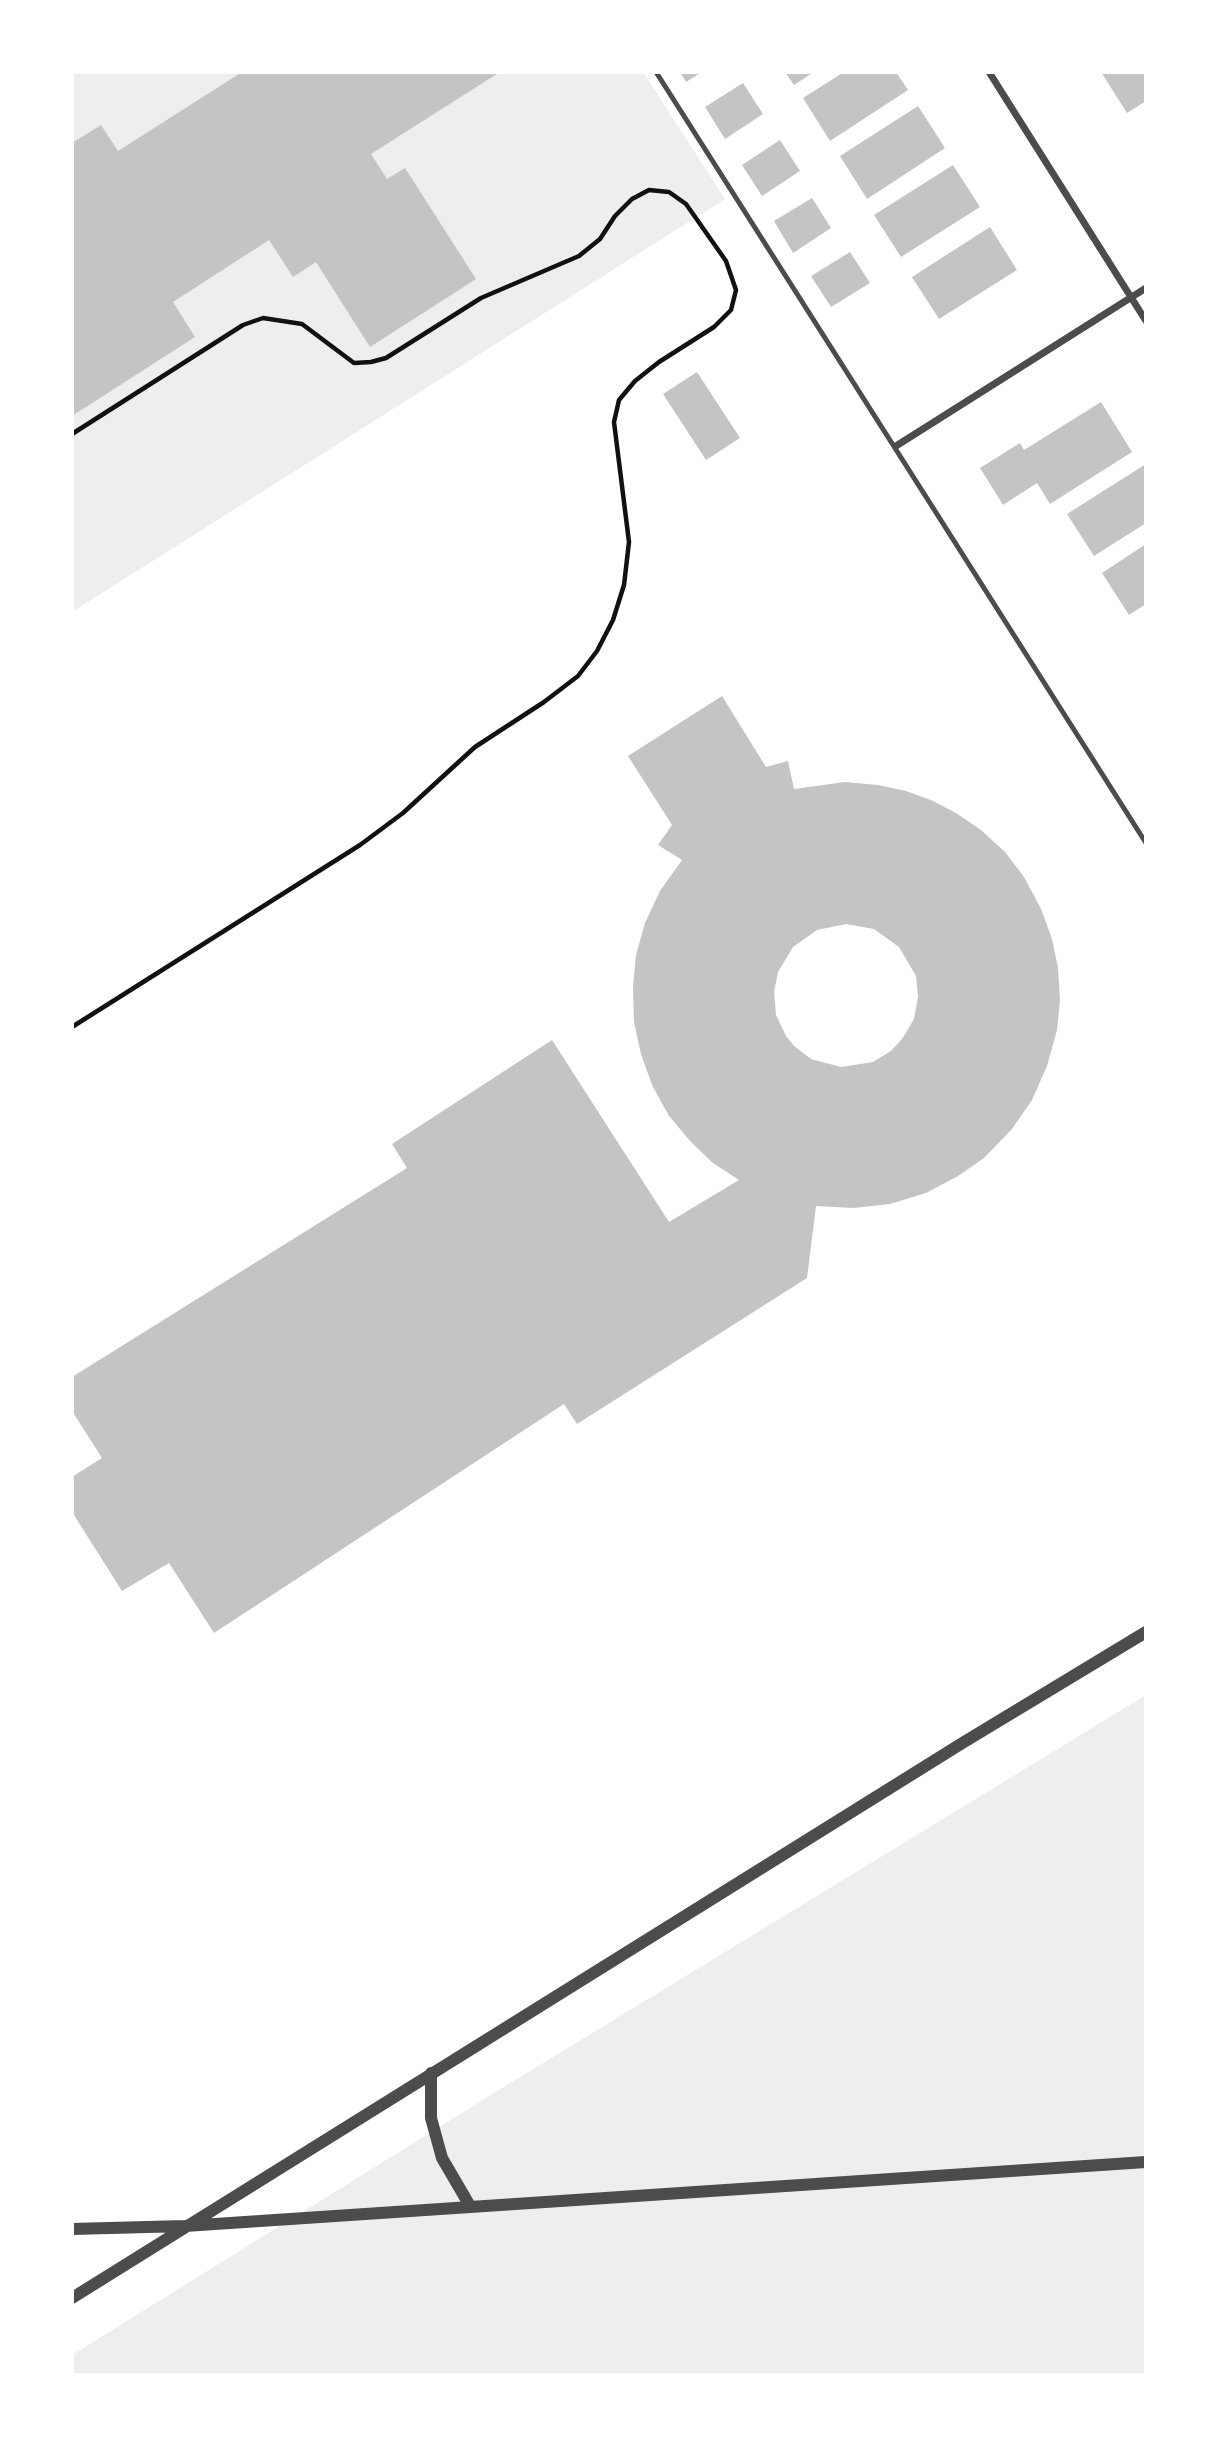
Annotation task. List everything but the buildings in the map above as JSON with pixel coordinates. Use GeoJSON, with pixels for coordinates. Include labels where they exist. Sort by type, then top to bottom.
{"type":"FeatureCollection","features":[{"type":"Feature","properties":{"kind":"street"},"geometry":{"type":"LineString","coordinates":[[989,72],[1146,321]]}},
{"type":"Feature","properties":{"kind":"street"},"geometry":{"type":"LineString","coordinates":[[896,446],[1146,288]]}},
{"type":"Feature","properties":{"kind":"street"},"geometry":{"type":"LineString","coordinates":[[72,2298],[941,1756],[1146,1632]]}},
{"type":"Feature","properties":{"kind":"street"},"geometry":{"type":"LineString","coordinates":[[431,2074],[431,2118],[442,2158],[470,2206]]}},
{"type":"Feature","properties":{"kind":"street"},"geometry":{"type":"LineString","coordinates":[[72,2229],[185,2226],[1146,2162]]}},
{"type":"Feature","properties":{"kind":"lane"},"geometry":{"type":"LineString","coordinates":[[656,72],[1146,843]]}},
{"type":"Feature","properties":{"kind":"path"},"geometry":{"type":"LineString","coordinates":[[72,434],[243,325],[263,318],[302,324],[354,363],[386,358],[481,298],[579,256],[600,239],[615,216],[632,199],[649,190],[669,192],[686,204],[726,261],[736,290],[732,310],[714,327],[659,362],[635,381],[619,400],[614,422],[629,542],[624,585],[613,620],[597,651],[578,676],[544,702],[475,747],[403,813],[360,845],[72,1027]]}},
{"type":"Feature","properties":{"kind":"shaded area"},"geometry":{"type":"Polygon","coordinates":[[[72,72],[643,72],[725,199],[72,612],[72,72]]]}},
{"type":"Feature","properties":{"kind":"shaded area"},"geometry":{"type":"Polygon","coordinates":[[[1146,1695],[1146,2375],[72,2375],[72,2355],[499,2090],[1146,1695]]]}}]}
